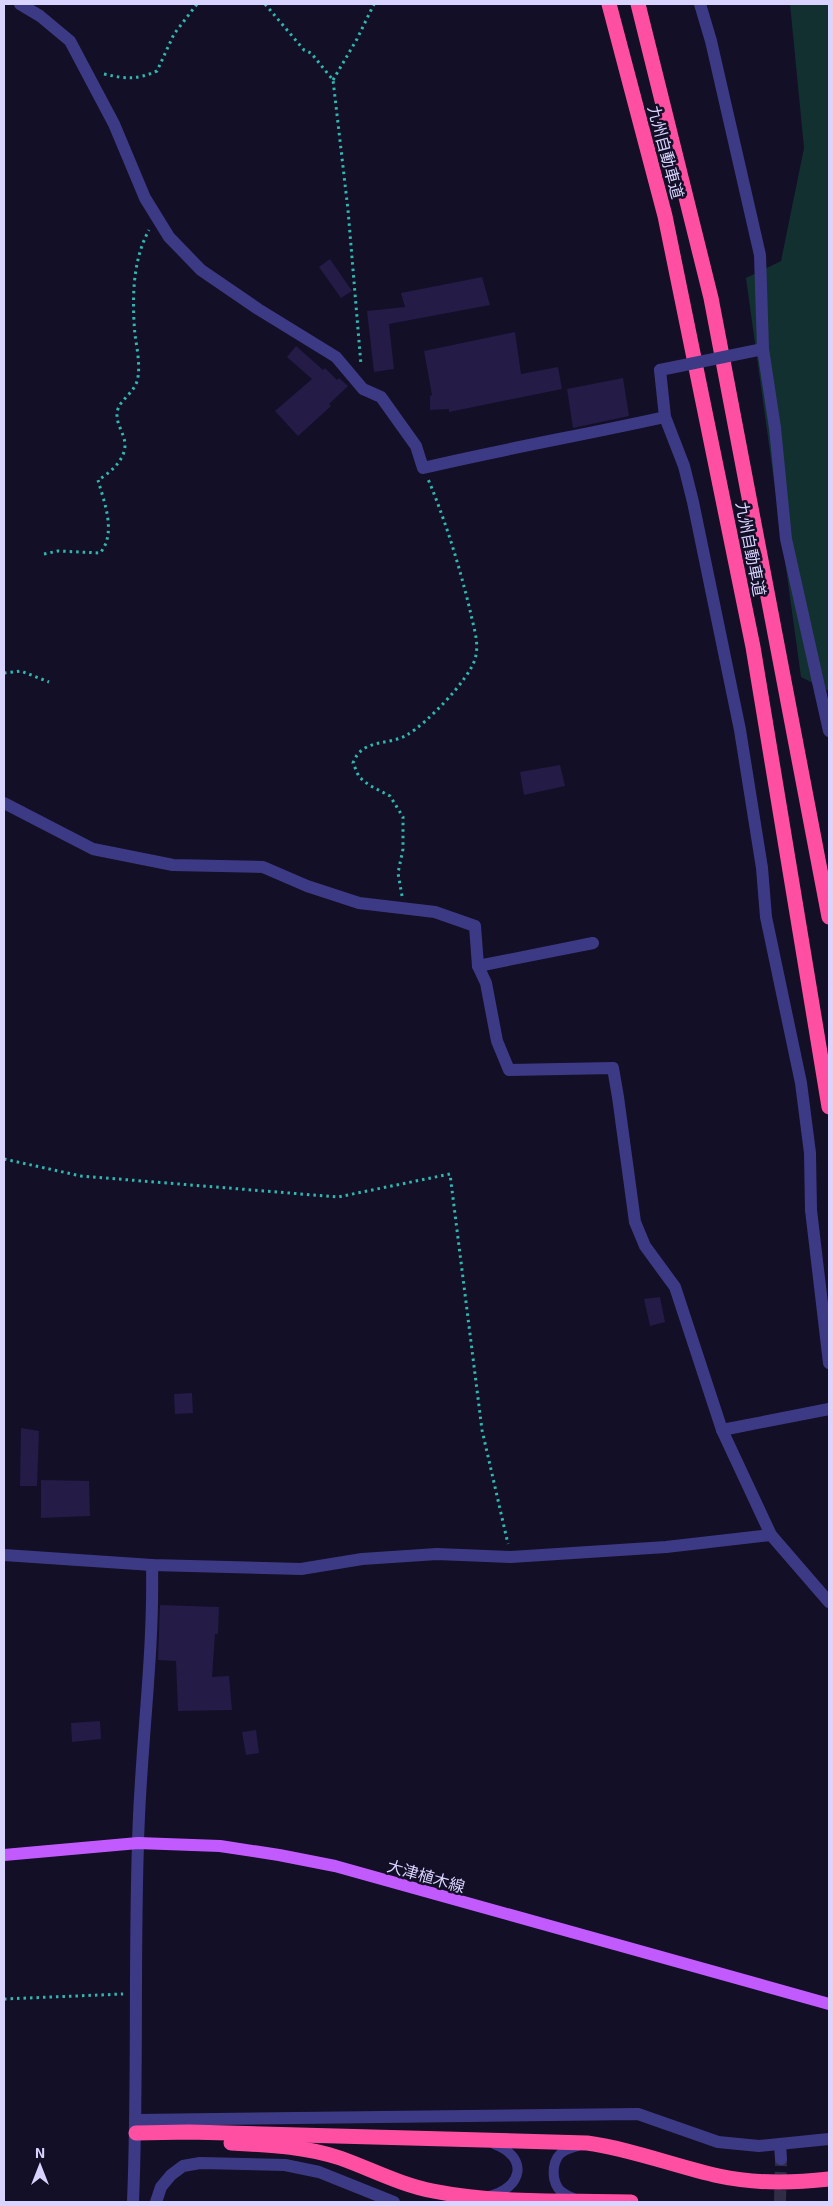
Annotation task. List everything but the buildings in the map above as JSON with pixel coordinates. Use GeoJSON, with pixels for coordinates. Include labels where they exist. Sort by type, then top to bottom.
{"type":"FeatureCollection","features":[{"type":"Feature","properties":{"kind":"highway","name":"九州自動車道"},"geometry":{"type":"LineString","coordinates":[[609,4],[665,216],[751,637],[829,1107]]}},
{"type":"Feature","properties":{"kind":"highway","name":"九州自動車道"},"geometry":{"type":"LineString","coordinates":[[638,4],[711,298],[829,917]]}},
{"type":"Feature","properties":{"kind":"highway"},"geometry":{"type":"LineString","coordinates":[[136,2127],[189,2132],[586,2143],[616,2147],[692,2170],[731,2178],[787,2182],[829,2179]]}},
{"type":"Feature","properties":{"kind":"highway"},"geometry":{"type":"LineString","coordinates":[[136,2127],[189,2142],[287,2146],[311,2150],[341,2158],[414,2186],[450,2194],[478,2198],[631,2202]]}},
{"type":"Feature","properties":{"kind":"main road","name":"大津植木線"},"geometry":{"type":"LineString","coordinates":[[4,1855],[138,1843],[220,1846],[279,1855],[335,1866],[829,2004]]}},
{"type":"Feature","properties":{"kind":"street"},"geometry":{"type":"LineString","coordinates":[[20,4],[40,16],[70,41],[114,124],[145,198],[169,237],[201,270],[258,309],[336,357],[363,389],[381,397],[416,446],[423,468],[490,452],[592,434],[665,417]]}},
{"type":"Feature","properties":{"kind":"street"},"geometry":{"type":"LineString","coordinates":[[700,4],[712,41],[760,255],[763,349],[775,428],[786,539],[829,731]]}},
{"type":"Feature","properties":{"kind":"street"},"geometry":{"type":"LineString","coordinates":[[763,349],[660,370],[665,417],[684,466],[693,502],[741,739],[762,868],[766,917],[801,1083],[810,1153],[811,1210],[829,1363]]}},
{"type":"Feature","properties":{"kind":"street"},"geometry":{"type":"LineString","coordinates":[[4,803],[93,849],[172,865],[263,867],[307,886],[359,903],[435,912],[475,926],[478,966],[486,983],[497,1041],[509,1070],[613,1068],[635,1222],[646,1246],[675,1286],[722,1430],[771,1535],[829,1602]]}},
{"type":"Feature","properties":{"kind":"street"},"geometry":{"type":"LineString","coordinates":[[478,966],[594,943]]}},
{"type":"Feature","properties":{"kind":"street"},"geometry":{"type":"LineString","coordinates":[[722,1430],[829,1409]]}},
{"type":"Feature","properties":{"kind":"street"},"geometry":{"type":"LineString","coordinates":[[4,1556],[152,1565],[301,1569],[362,1559],[438,1554],[511,1557],[666,1547],[771,1535]]}},
{"type":"Feature","properties":{"kind":"street"},"geometry":{"type":"LineString","coordinates":[[134,2202],[138,1843],[153,1617],[152,1565]]}},
{"type":"Feature","properties":{"kind":"street"},"geometry":{"type":"LineString","coordinates":[[136,2127],[638,2114],[718,2142],[759,2146],[829,2139]]}},
{"type":"Feature","properties":{"kind":"street"},"geometry":{"type":"LineString","coordinates":[[780,2144],[781,2159]]}},
{"type":"Feature","properties":{"kind":"street"},"geometry":{"type":"LineString","coordinates":[[156,2202],[161,2187],[171,2175],[183,2166],[200,2163],[285,2165],[319,2172],[394,2202]]}},
{"type":"Feature","properties":{"kind":"lane"},"geometry":{"type":"LineString","coordinates":[[478,2198],[496,2194],[508,2188],[516,2180],[518,2168],[516,2158],[506,2148],[484,2140]]}},
{"type":"Feature","properties":{"kind":"lane"},"geometry":{"type":"LineString","coordinates":[[578,2201],[564,2194],[558,2187],[554,2171],[556,2160],[563,2151],[586,2143]]}},
{"type":"Feature","properties":{"kind":"path"},"geometry":{"type":"LineString","coordinates":[[85,69],[119,78],[139,79],[157,71],[174,34],[198,4]]}},
{"type":"Feature","properties":{"kind":"path"},"geometry":{"type":"LineString","coordinates":[[265,4],[304,50],[310,53],[333,80],[348,210],[363,389]]}},
{"type":"Feature","properties":{"kind":"path"},"geometry":{"type":"LineString","coordinates":[[333,80],[357,39],[374,4]]}},
{"type":"Feature","properties":{"kind":"path"},"geometry":{"type":"LineString","coordinates":[[44,554],[58,551],[100,553],[106,546],[108,514],[98,480],[106,476],[118,464],[125,446],[116,415],[121,402],[134,390],[138,377],[132,304],[138,264],[145,238],[157,216]]}},
{"type":"Feature","properties":{"kind":"path"},"geometry":{"type":"LineString","coordinates":[[404,909],[398,873],[403,849],[403,817],[390,796],[369,785],[359,777],[353,763],[356,755],[369,745],[406,736],[432,716],[456,690],[475,660],[476,638],[461,571],[449,533],[423,468]]}},
{"type":"Feature","properties":{"kind":"path"},"geometry":{"type":"LineString","coordinates":[[4,673],[21,671],[49,682]]}},
{"type":"Feature","properties":{"kind":"path"},"geometry":{"type":"LineString","coordinates":[[4,1159],[81,1176],[338,1197],[450,1174],[482,1430],[511,1557]]}},
{"type":"Feature","properties":{"kind":"path"},"geometry":{"type":"LineString","coordinates":[[4,1998],[137,1994]]}},
{"type":"Feature","properties":{"kind":"green space"},"geometry":{"type":"Polygon","coordinates":[[[790,4],[829,4],[829,691],[801,677],[746,278],[781,261],[804,148],[790,4]]]}},
{"type":"Feature","properties":{"kind":"tunnel"},"geometry":{"type":"LineString","coordinates":[[780,2202],[781,2159]]}}]}
